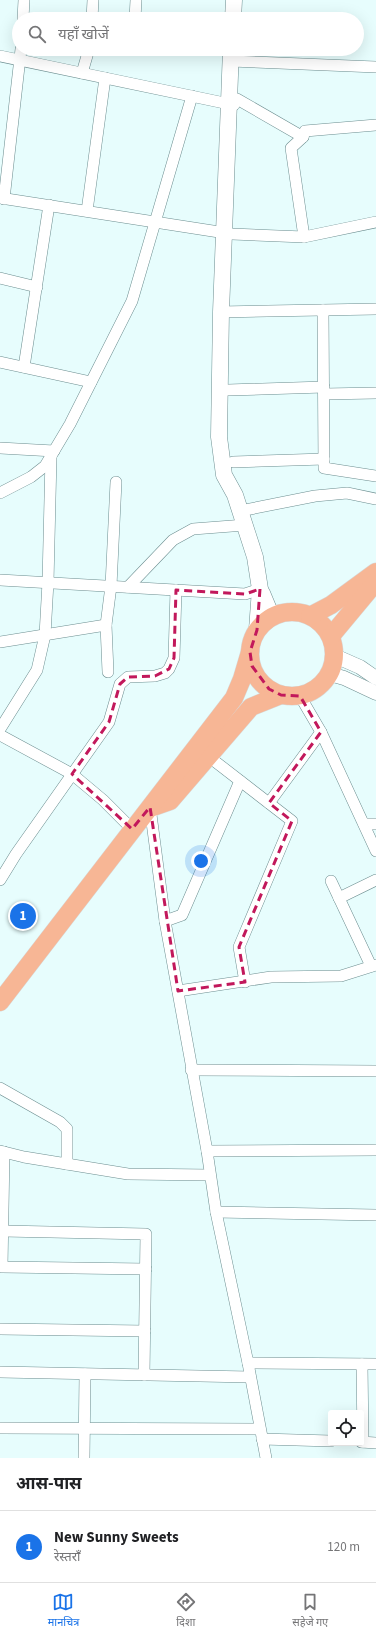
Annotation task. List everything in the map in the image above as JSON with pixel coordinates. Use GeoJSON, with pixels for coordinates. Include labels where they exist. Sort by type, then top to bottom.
{"type":"FeatureCollection","features":[{"type":"Feature","properties":{"kind":"main road"},"geometry":{"type":"LineString","coordinates":[[233,12],[234,0]]}},
{"type":"Feature","properties":{"kind":"main road"},"geometry":{"type":"LineString","coordinates":[[240,0],[240,12]]}},
{"type":"Feature","properties":{"kind":"main road"},"geometry":{"type":"LineString","coordinates":[[235,56],[219,437],[224,475],[235,495],[255,557],[260,589],[257,630]]}},
{"type":"Feature","properties":{"kind":"main road"},"geometry":{"type":"LineString","coordinates":[[225,312],[229,436],[233,462],[235,495]]}},
{"type":"Feature","properties":{"kind":"main road"},"geometry":{"type":"LineString","coordinates":[[310,616],[332,605],[376,572]]}},
{"type":"Feature","properties":{"kind":"main road"},"geometry":{"type":"LineString","coordinates":[[331,636],[376,582]]}},
{"type":"Feature","properties":{"kind":"main road"},"geometry":{"type":"LineString","coordinates":[[260,589],[272,617]]}},
{"type":"Feature","properties":{"kind":"main road"},"geometry":{"type":"LineString","coordinates":[[0,1002],[234,698],[242,679],[252,641],[257,630],[266,620],[291,612],[298,612],[310,616],[322,624],[331,636],[335,656],[330,674],[322,684],[312,691],[300,696],[282,695],[268,689],[258,679],[252,666],[250,652]]}},
{"type":"Feature","properties":{"kind":"main road"},"geometry":{"type":"LineString","coordinates":[[150,807],[170,801],[251,707],[282,695]]}},
{"type":"Feature","properties":{"kind":"street"},"geometry":{"type":"LineString","coordinates":[[23,12],[24,0]]}},
{"type":"Feature","properties":{"kind":"street"},"geometry":{"type":"LineString","coordinates":[[92,12],[93,0]]}},
{"type":"Feature","properties":{"kind":"street"},"geometry":{"type":"LineString","coordinates":[[135,12],[136,0]]}},
{"type":"Feature","properties":{"kind":"street"},"geometry":{"type":"LineString","coordinates":[[0,56],[192,96],[234,103],[303,137]]}},
{"type":"Feature","properties":{"kind":"street"},"geometry":{"type":"LineString","coordinates":[[20,56],[2,198],[228,233],[304,237],[376,222]]}},
{"type":"Feature","properties":{"kind":"street"},"geometry":{"type":"LineString","coordinates":[[82,73],[87,56]]}},
{"type":"Feature","properties":{"kind":"street"},"geometry":{"type":"LineString","coordinates":[[247,56],[376,67]]}},
{"type":"Feature","properties":{"kind":"street"},"geometry":{"type":"LineString","coordinates":[[87,211],[105,78]]}},
{"type":"Feature","properties":{"kind":"street"},"geometry":{"type":"LineString","coordinates":[[2,491],[31,477],[46,466],[70,424],[132,301],[192,96]]}},
{"type":"Feature","properties":{"kind":"street"},"geometry":{"type":"LineString","coordinates":[[304,237],[291,148],[303,137],[306,131],[376,126]]}},
{"type":"Feature","properties":{"kind":"street"},"geometry":{"type":"LineString","coordinates":[[24,367],[49,205]]}},
{"type":"Feature","properties":{"kind":"street"},"geometry":{"type":"LineString","coordinates":[[0,278],[37,287]]}},
{"type":"Feature","properties":{"kind":"street"},"geometry":{"type":"LineString","coordinates":[[225,312],[376,309]]}},
{"type":"Feature","properties":{"kind":"street"},"geometry":{"type":"LineString","coordinates":[[323,310],[324,468],[376,476]]}},
{"type":"Feature","properties":{"kind":"street"},"geometry":{"type":"LineString","coordinates":[[0,362],[91,382]]}},
{"type":"Feature","properties":{"kind":"street"},"geometry":{"type":"LineString","coordinates":[[228,390],[376,393]]}},
{"type":"Feature","properties":{"kind":"street"},"geometry":{"type":"LineString","coordinates":[[0,448],[53,453]]}},
{"type":"Feature","properties":{"kind":"street"},"geometry":{"type":"LineString","coordinates":[[0,730],[37,670],[45,635],[53,453]]}},
{"type":"Feature","properties":{"kind":"street"},"geometry":{"type":"LineString","coordinates":[[233,462],[324,459]]}},
{"type":"Feature","properties":{"kind":"street"},"geometry":{"type":"LineString","coordinates":[[108,672],[106,625],[111,586],[116,482]]}},
{"type":"Feature","properties":{"kind":"street"},"geometry":{"type":"LineString","coordinates":[[128,587],[173,540],[192,529],[243,518],[315,496],[347,493],[376,498]]}},
{"type":"Feature","properties":{"kind":"street"},"geometry":{"type":"LineString","coordinates":[[0,580],[245,594],[260,589]]}},
{"type":"Feature","properties":{"kind":"street"},"geometry":{"type":"LineString","coordinates":[[1,875],[109,722],[120,684],[128,678],[155,676],[166,673],[169,669],[174,658],[176,590]]}},
{"type":"Feature","properties":{"kind":"street"},"geometry":{"type":"LineString","coordinates":[[0,642],[106,625]]}},
{"type":"Feature","properties":{"kind":"street"},"geometry":{"type":"LineString","coordinates":[[335,656],[360,667],[376,678]]}},
{"type":"Feature","properties":{"kind":"street"},"geometry":{"type":"LineString","coordinates":[[330,674],[344,678],[376,693]]}},
{"type":"Feature","properties":{"kind":"street"},"geometry":{"type":"LineString","coordinates":[[300,696],[321,732],[376,851]]}},
{"type":"Feature","properties":{"kind":"street"},"geometry":{"type":"LineString","coordinates":[[269,803],[321,732]]}},
{"type":"Feature","properties":{"kind":"street"},"geometry":{"type":"LineString","coordinates":[[0,735],[72,774],[103,800],[132,829]]}},
{"type":"Feature","properties":{"kind":"street"},"geometry":{"type":"LineString","coordinates":[[208,756],[292,821],[239,947],[245,982]]}},
{"type":"Feature","properties":{"kind":"street"},"geometry":{"type":"LineString","coordinates":[[165,921],[182,915],[240,781]]}},
{"type":"Feature","properties":{"kind":"street"},"geometry":{"type":"LineString","coordinates":[[150,807],[165,921],[207,1151],[216,1212],[248,1363],[266,1458]]}},
{"type":"Feature","properties":{"kind":"street"},"geometry":{"type":"LineString","coordinates":[[364,824],[376,824]]}},
{"type":"Feature","properties":{"kind":"street"},"geometry":{"type":"LineString","coordinates":[[178,991],[271,977],[341,976],[374,966],[331,880]]}},
{"type":"Feature","properties":{"kind":"street"},"geometry":{"type":"LineString","coordinates":[[339,898],[376,880]]}},
{"type":"Feature","properties":{"kind":"street"},"geometry":{"type":"LineString","coordinates":[[191,1070],[376,1071]]}},
{"type":"Feature","properties":{"kind":"street"},"geometry":{"type":"LineString","coordinates":[[0,1088],[60,1122],[67,1129],[67,1164]]}},
{"type":"Feature","properties":{"kind":"street"},"geometry":{"type":"LineString","coordinates":[[207,1151],[376,1150]]}},
{"type":"Feature","properties":{"kind":"street"},"geometry":{"type":"LineString","coordinates":[[146,1269],[2,1267],[2,1151],[128,1174],[210,1175]]}},
{"type":"Feature","properties":{"kind":"street"},"geometry":{"type":"LineString","coordinates":[[216,1212],[376,1215]]}},
{"type":"Feature","properties":{"kind":"street"},"geometry":{"type":"LineString","coordinates":[[2,1231],[146,1234],[144,1375]]}},
{"type":"Feature","properties":{"kind":"street"},"geometry":{"type":"LineString","coordinates":[[0,1329],[145,1332]]}},
{"type":"Feature","properties":{"kind":"street"},"geometry":{"type":"LineString","coordinates":[[248,1363],[376,1364]]}},
{"type":"Feature","properties":{"kind":"street"},"geometry":{"type":"LineString","coordinates":[[362,1364],[362,1410]]}},
{"type":"Feature","properties":{"kind":"street"},"geometry":{"type":"LineString","coordinates":[[0,1372],[250,1377]]}},
{"type":"Feature","properties":{"kind":"street"},"geometry":{"type":"LineString","coordinates":[[84,1458],[85,1374]]}},
{"type":"Feature","properties":{"kind":"street"},"geometry":{"type":"LineString","coordinates":[[0,1428],[261,1434],[328,1441]]}},
{"type":"Feature","properties":{"kind":"street"},"geometry":{"type":"LineString","coordinates":[[364,1442],[376,1442]]}},
{"type":"Feature","properties":{"kind":"highlighted area"},"geometry":{"type":"Polygon","coordinates":[[[260,589],[257,630],[250,652],[252,666],[269,689],[281,695],[300,696],[321,732],[269,803],[292,821],[239,947],[245,982],[178,991],[150,807],[132,829],[72,774],[109,722],[120,684],[128,677],[155,676],[169,669],[174,658],[176,590],[245,594],[260,589]]]}},
{"type":"Feature","properties":{"kind":"place","name":"New Sunny Sweets"},"geometry":{"type":"Point","coordinates":[23,916]}}]}
